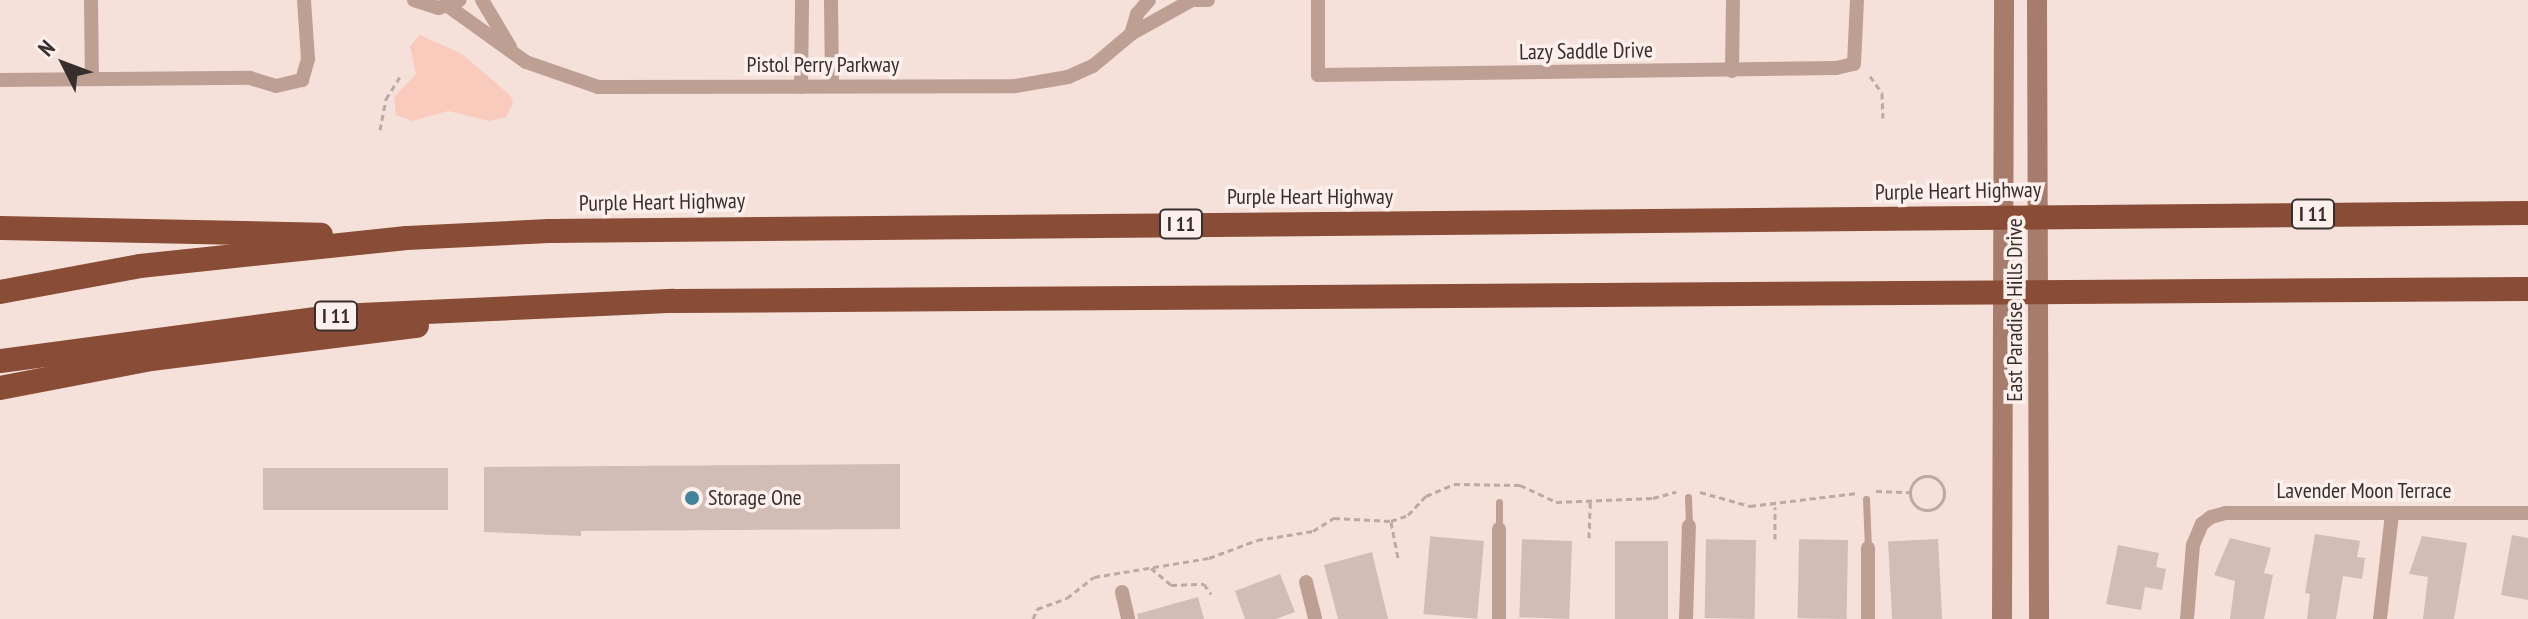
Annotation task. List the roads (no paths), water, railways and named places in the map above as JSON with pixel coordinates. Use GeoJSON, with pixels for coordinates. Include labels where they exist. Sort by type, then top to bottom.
{"type":"FeatureCollection","features":[{"type":"Feature","properties":{"kind":"highway","name":"Purple Heart Highway"},"geometry":{"type":"LineString","coordinates":[[0,292],[140,266],[407,238],[699,227],[2528,213]]}},
{"type":"Feature","properties":{"kind":"highway"},"geometry":{"type":"LineString","coordinates":[[0,228],[407,238]]}},
{"type":"Feature","properties":{"kind":"highway","name":"I 11"},"geometry":{"type":"LineString","coordinates":[[0,361],[338,316],[674,301],[1956,296],[2528,289]]}},
{"type":"Feature","properties":{"kind":"highway"},"geometry":{"type":"LineString","coordinates":[[0,388],[151,359],[674,301]]}},
{"type":"Feature","properties":{"kind":"street"},"geometry":{"type":"LineString","coordinates":[[91,0],[92,79]]}},
{"type":"Feature","properties":{"kind":"street"},"geometry":{"type":"LineString","coordinates":[[0,80],[250,78],[276,86],[302,80],[308,59],[304,0]]}},
{"type":"Feature","properties":{"kind":"street"},"geometry":{"type":"LineString","coordinates":[[414,0],[429,7],[454,3]]}},
{"type":"Feature","properties":{"kind":"street","name":"Pistol Perry Parkway"},"geometry":{"type":"LineString","coordinates":[[482,0],[510,47]]}},
{"type":"Feature","properties":{"kind":"street"},"geometry":{"type":"LineString","coordinates":[[801,87],[802,0]]}},
{"type":"Feature","properties":{"kind":"street"},"geometry":{"type":"LineString","coordinates":[[831,0],[832,86]]}},
{"type":"Feature","properties":{"kind":"street","name":"Pistol Perry Parkway"},"geometry":{"type":"LineString","coordinates":[[1131,34],[1137,14],[1149,0]]}},
{"type":"Feature","properties":{"kind":"street"},"geometry":{"type":"LineString","coordinates":[[1188,1],[1208,0]]}},
{"type":"Feature","properties":{"kind":"street","name":"Lazy Saddle Drive"},"geometry":{"type":"LineString","coordinates":[[1318,0],[1318,75],[1732,71],[1854,64],[1857,0]]}},
{"type":"Feature","properties":{"kind":"street"},"geometry":{"type":"LineString","coordinates":[[1732,71],[1733,0]]}},
{"type":"Feature","properties":{"kind":"street","name":"East Paradise Hills Drive"},"geometry":{"type":"LineString","coordinates":[[2002,619],[2004,0]]}},
{"type":"Feature","properties":{"kind":"street","name":"East Paradise Hills Drive"},"geometry":{"type":"LineString","coordinates":[[2037,0],[2039,619]]}},
{"type":"Feature","properties":{"kind":"street","name":"Pistol Perry Parkway"},"geometry":{"type":"LineString","coordinates":[[454,3],[549,74],[598,87],[801,87],[1015,86],[1051,81],[1093,66],[1131,34],[1188,1]]}},
{"type":"Feature","properties":{"kind":"street","name":"Lavender Moon Terrace"},"geometry":{"type":"LineString","coordinates":[[2187,619],[2193,545],[2202,524],[2226,513],[2528,513]]}},
{"type":"Feature","properties":{"kind":"street"},"geometry":{"type":"LineString","coordinates":[[2380,619],[2392,513]]}},
{"type":"Feature","properties":{"kind":"street"},"geometry":{"type":"LineString","coordinates":[[1686,619],[1689,526]]}},
{"type":"Feature","properties":{"kind":"street"},"geometry":{"type":"LineString","coordinates":[[1499,529],[1499,619]]}},
{"type":"Feature","properties":{"kind":"street"},"geometry":{"type":"LineString","coordinates":[[1868,548],[1868,619]]}},
{"type":"Feature","properties":{"kind":"street"},"geometry":{"type":"LineString","coordinates":[[1306,582],[1315,619]]}},
{"type":"Feature","properties":{"kind":"street"},"geometry":{"type":"LineString","coordinates":[[1122,592],[1128,619]]}},
{"type":"Feature","properties":{"kind":"lane"},"geometry":{"type":"LineString","coordinates":[[1866,494],[1868,548]]}},
{"type":"Feature","properties":{"kind":"lane"},"geometry":{"type":"LineString","coordinates":[[1688,497],[1689,526]]}},
{"type":"Feature","properties":{"kind":"lane"},"geometry":{"type":"LineString","coordinates":[[1499,502],[1499,529]]}},
{"type":"Feature","properties":{"kind":"place","name":"Storage One"},"geometry":{"type":"Point","coordinates":[692,498]}}]}
